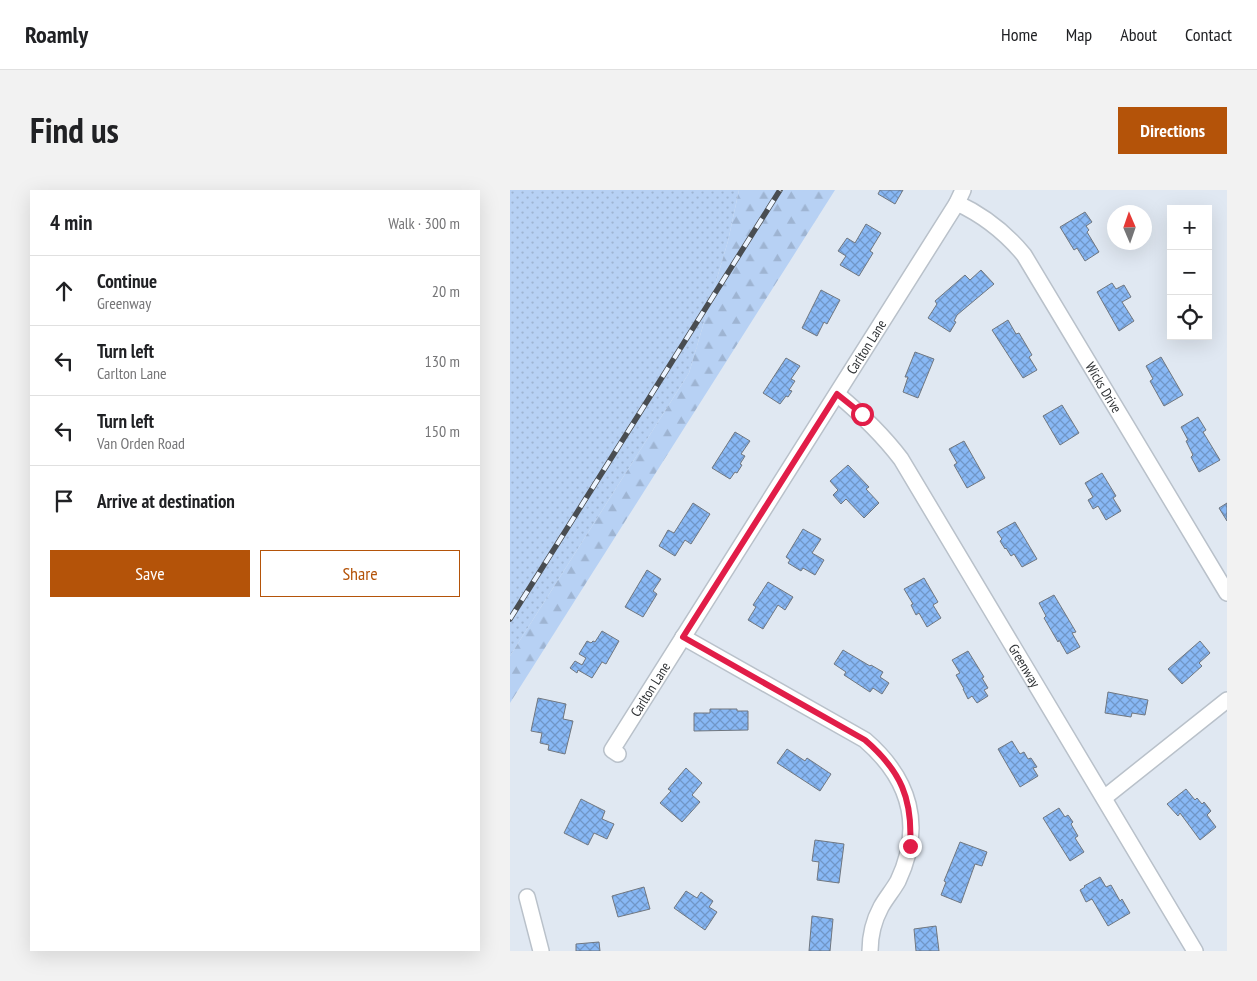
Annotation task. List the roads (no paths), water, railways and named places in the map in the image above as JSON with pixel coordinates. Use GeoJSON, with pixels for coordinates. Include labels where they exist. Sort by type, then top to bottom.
{"type":"FeatureCollection","features":[{"type":"Feature","properties":{"kind":"street","name":"Carlton Lane"},"geometry":{"type":"LineString","coordinates":[[618,754],[612,750],[960,197]]}},
{"type":"Feature","properties":{"kind":"street","name":"Wicks Drive"},"geometry":{"type":"LineString","coordinates":[[960,197],[974,211],[1009,237],[1024,255],[1227,593]]}},
{"type":"Feature","properties":{"kind":"street","name":"Greenway"},"geometry":{"type":"LineString","coordinates":[[837,394],[862,414],[883,435],[901,459],[1195,951]]}},
{"type":"Feature","properties":{"kind":"street"},"geometry":{"type":"LineString","coordinates":[[683,637],[865,740],[881,754],[893,769],[903,787],[909,807],[911,826],[910,846],[905,865],[881,907],[874,924],[870,951]]}},
{"type":"Feature","properties":{"kind":"street"},"geometry":{"type":"LineString","coordinates":[[1104,798],[1227,700]]}},
{"type":"Feature","properties":{"kind":"street"},"geometry":{"type":"LineString","coordinates":[[528,897],[541,951]]}},
{"type":"Feature","properties":{"kind":"railway"},"geometry":{"type":"LineString","coordinates":[[510,619],[780,190]]}}]}
